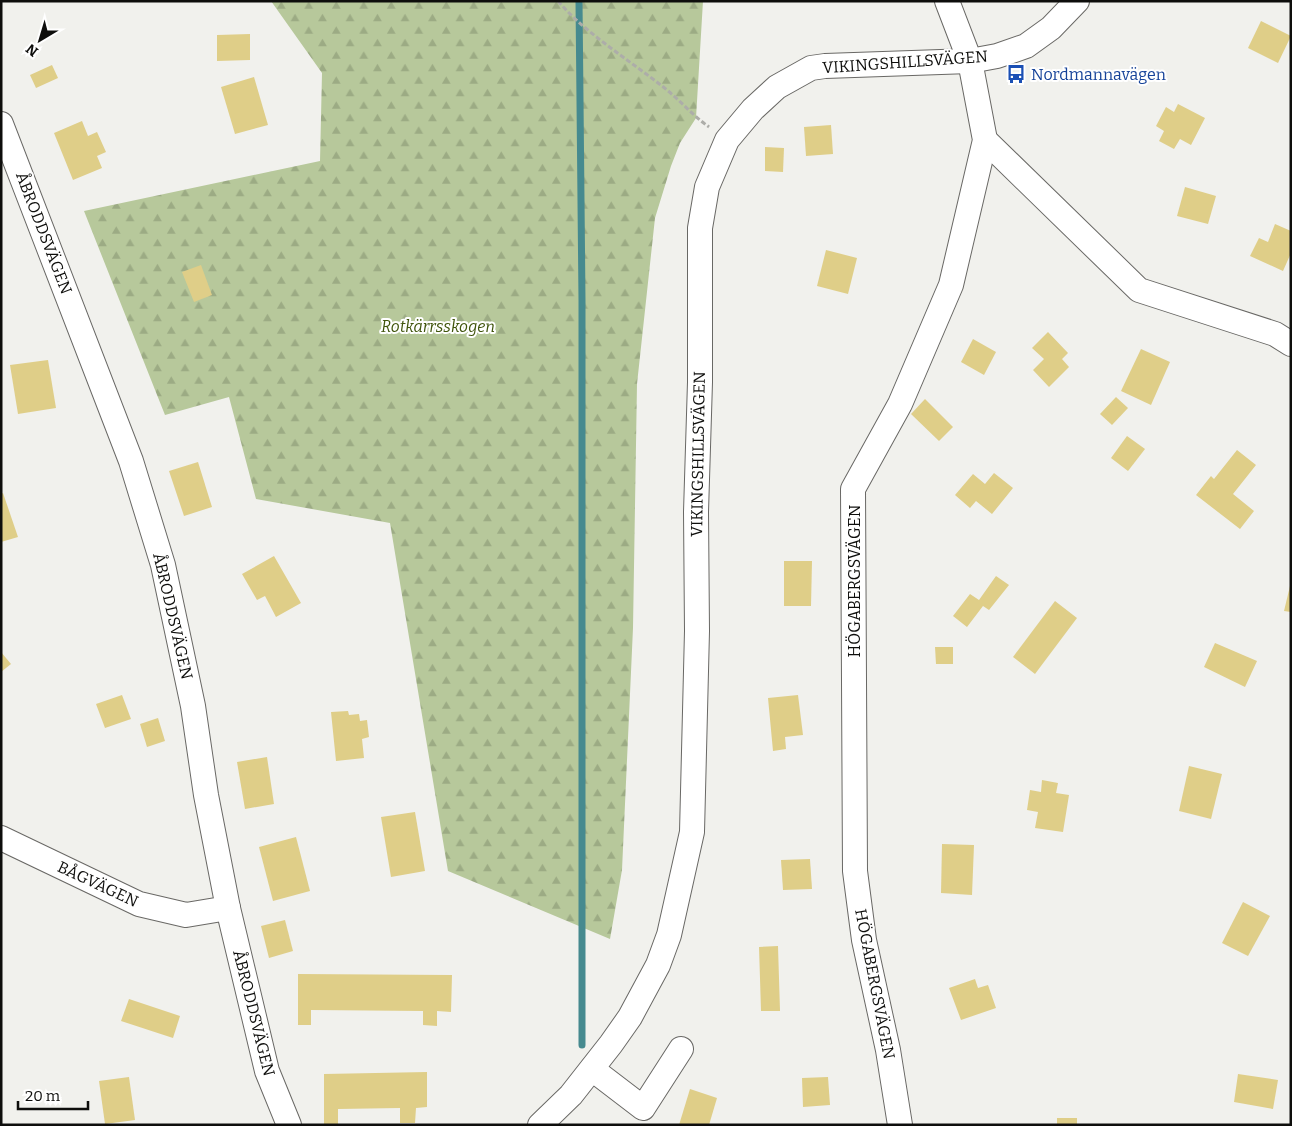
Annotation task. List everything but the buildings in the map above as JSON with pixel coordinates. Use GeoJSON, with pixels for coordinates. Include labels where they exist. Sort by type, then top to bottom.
{"type":"FeatureCollection","features":[{"type":"Feature","properties":{"kind":"street"},"geometry":{"type":"LineString","coordinates":[[947,1],[970,61]]}},
{"type":"Feature","properties":{"kind":"street","name":"VIKINGSHILLSVÄGEN"},"geometry":{"type":"LineString","coordinates":[[540,1125],[571,1095],[630,1017],[658,965],[670,935],[692,832],[697,631],[696,512],[700,382],[700,228],[707,188],[727,140],[753,108],[777,87],[811,68],[970,61],[997,56],[1026,46],[1051,28],[1077,1]]}},
{"type":"Feature","properties":{"kind":"street","name":"HÖGABERGSVÄGEN"},"geometry":{"type":"LineString","coordinates":[[900,1125],[888,1050],[864,940],[854,871],[853,490],[900,404],[951,285],[985,140],[970,61]]}},
{"type":"Feature","properties":{"kind":"street","name":"ÅBRODDSVÄGEN"},"geometry":{"type":"LineString","coordinates":[[1,124],[131,461],[163,565],[191,696],[206,795],[228,908],[266,1071],[288,1125]]}},
{"type":"Feature","properties":{"kind":"street"},"geometry":{"type":"LineString","coordinates":[[985,140],[1140,290],[1275,334],[1291,344]]}},
{"type":"Feature","properties":{"kind":"street","name":"BÅGVÄGEN"},"geometry":{"type":"LineString","coordinates":[[1,838],[139,904],[186,915],[228,908]]}},
{"type":"Feature","properties":{"kind":"street"},"geometry":{"type":"LineString","coordinates":[[592,1068],[641,1116],[681,1049]]}},
{"type":"Feature","properties":{"kind":"path"},"geometry":{"type":"LineString","coordinates":[[558,1],[574,17],[668,91],[696,118],[727,140]]}},
{"type":"Feature","properties":{"kind":"green space","name":"Rotkärrsskogen"},"geometry":{"type":"Polygon","coordinates":[[[271,1],[703,1],[696,118],[680,143],[655,218],[637,384],[633,628],[622,870],[610,939],[448,871],[390,523],[256,499],[229,397],[165,415],[84,211],[320,161],[322,73],[271,1]]]}},
{"type":"Feature","properties":{"kind":"waterway"},"geometry":{"type":"LineString","coordinates":[[579,1],[582,300],[582,1045]]}},
{"type":"Feature","properties":{"kind":"place","name":"Nordmannavägen"},"geometry":{"type":"Point","coordinates":[1016,74]}}]}
